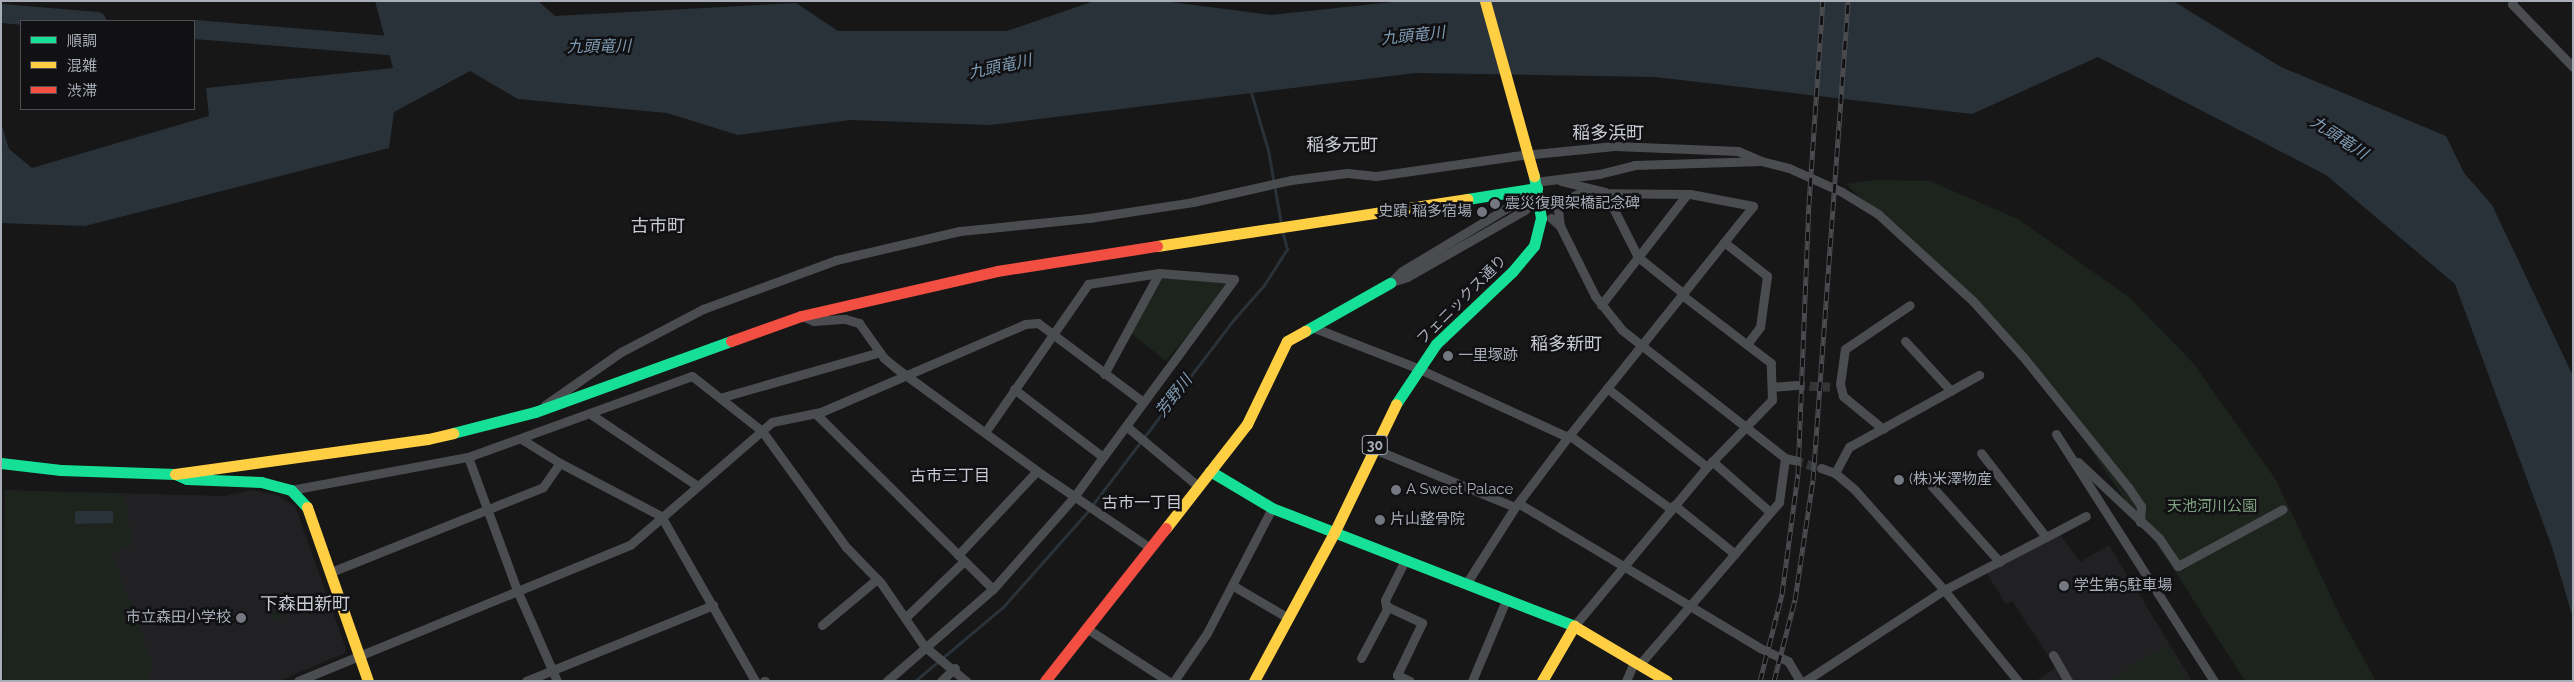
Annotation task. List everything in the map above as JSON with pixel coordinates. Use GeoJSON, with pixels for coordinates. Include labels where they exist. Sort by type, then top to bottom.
{"type":"FeatureCollection","features":[{"type":"Feature","properties":{"kind":"street","name":"フェニックス通り"},"geometry":{"type":"LineString","coordinates":[[1254,681],[1334,532],[1374,449],[1417,368],[1436,344],[1531,250],[1541,218],[1485,1]]}},
{"type":"Feature","properties":{"kind":"street"},"geometry":{"type":"LineString","coordinates":[[2513,1],[2512,4],[2573,66]]}},
{"type":"Feature","properties":{"kind":"street"},"geometry":{"type":"LineString","coordinates":[[535,412],[620,352],[702,309],[836,260],[960,230],[1089,218],[1193,202],[1291,180],[1347,173],[1376,176],[1514,156],[1615,146],[1738,151],[1789,168],[1842,192],[1878,214],[1925,254],[2025,359],[2141,506],[2140,522]]}},
{"type":"Feature","properties":{"kind":"street"},"geometry":{"type":"LineString","coordinates":[[1,463],[70,471],[175,474],[428,439],[535,412],[801,316],[997,271],[1295,225],[1553,180],[1599,174],[1634,165],[1761,160]]}},
{"type":"Feature","properties":{"kind":"street"},"geometry":{"type":"LineString","coordinates":[[1553,180],[1605,192]]}},
{"type":"Feature","properties":{"kind":"street"},"geometry":{"type":"LineString","coordinates":[[1390,283],[1402,271],[1512,204],[1533,184]]}},
{"type":"Feature","properties":{"kind":"street"},"geometry":{"type":"LineString","coordinates":[[1542,681],[1574,626],[1710,464],[1772,400],[1771,363],[1638,257],[1605,192]]}},
{"type":"Feature","properties":{"kind":"street"},"geometry":{"type":"LineString","coordinates":[[1466,584],[1516,505],[1568,436],[1642,346],[1752,206],[1687,194],[1605,192],[1581,193],[1557,202],[1560,226],[1601,305],[1642,346],[1789,459],[1779,502],[1690,606],[1637,663],[1626,681]]}},
{"type":"Feature","properties":{"kind":"street"},"geometry":{"type":"LineString","coordinates":[[1601,305],[1687,194]]}},
{"type":"Feature","properties":{"kind":"street"},"geometry":{"type":"LineString","coordinates":[[1045,681],[1247,424],[1281,348],[1312,327],[1390,283],[1407,278],[1525,210]]}},
{"type":"Feature","properties":{"kind":"street"},"geometry":{"type":"LineString","coordinates":[[1551,218],[1560,226]]}},
{"type":"Feature","properties":{"kind":"street"},"geometry":{"type":"LineString","coordinates":[[1724,242],[1767,276],[1760,327],[1746,344]]}},
{"type":"Feature","properties":{"kind":"street"},"geometry":{"type":"LineString","coordinates":[[1104,374],[1159,273]]}},
{"type":"Feature","properties":{"kind":"street"},"geometry":{"type":"LineString","coordinates":[[887,681],[924,646],[993,589],[1074,498],[1142,401],[1234,279],[1159,273],[1088,284],[986,431]]}},
{"type":"Feature","properties":{"kind":"street"},"geometry":{"type":"LineString","coordinates":[[1882,429],[1843,396],[1841,389],[1845,349],[1910,306]]}},
{"type":"Feature","properties":{"kind":"street"},"geometry":{"type":"LineString","coordinates":[[801,316],[814,320],[852,320],[859,323],[880,352],[896,368],[986,431],[1074,498],[1149,547]]}},
{"type":"Feature","properties":{"kind":"street"},"geometry":{"type":"LineString","coordinates":[[298,681],[357,655],[630,545],[696,485],[772,422],[815,413],[910,376],[1025,324],[1038,323],[1051,336],[1142,401]]}},
{"type":"Feature","properties":{"kind":"street"},"geometry":{"type":"LineString","coordinates":[[1312,327],[1417,368],[1568,436],[1673,507],[1734,554]]}},
{"type":"Feature","properties":{"kind":"street"},"geometry":{"type":"LineString","coordinates":[[1905,341],[1951,391]]}},
{"type":"Feature","properties":{"kind":"street"},"geometry":{"type":"LineString","coordinates":[[723,397],[880,352]]}},
{"type":"Feature","properties":{"kind":"street"},"geometry":{"type":"LineString","coordinates":[[1835,473],[1849,447],[1979,375]]}},
{"type":"Feature","properties":{"kind":"street"},"geometry":{"type":"LineString","coordinates":[[291,490],[468,457],[523,440],[692,376],[723,397],[762,431],[846,547],[877,579],[924,646],[955,668],[966,681]]}},
{"type":"Feature","properties":{"kind":"street"},"geometry":{"type":"LineString","coordinates":[[1772,387],[1796,385]]}},
{"type":"Feature","properties":{"kind":"street"},"geometry":{"type":"LineString","coordinates":[[1830,387],[1841,389]]}},
{"type":"Feature","properties":{"kind":"street"},"geometry":{"type":"LineString","coordinates":[[1608,388],[1710,464],[1770,512]]}},
{"type":"Feature","properties":{"kind":"street"},"geometry":{"type":"LineString","coordinates":[[1014,390],[1103,457]]}},
{"type":"Feature","properties":{"kind":"street"},"geometry":{"type":"LineString","coordinates":[[815,413],[993,589]]}},
{"type":"Feature","properties":{"kind":"street"},"geometry":{"type":"LineString","coordinates":[[592,415],[696,485]]}},
{"type":"Feature","properties":{"kind":"street"},"geometry":{"type":"LineString","coordinates":[[1126,426],[1198,486]]}},
{"type":"Feature","properties":{"kind":"street"},"geometry":{"type":"LineString","coordinates":[[2056,434],[2214,681]]}},
{"type":"Feature","properties":{"kind":"street"},"geometry":{"type":"LineString","coordinates":[[523,440],[560,463],[661,516],[755,681]]}},
{"type":"Feature","properties":{"kind":"street"},"geometry":{"type":"LineString","coordinates":[[1374,449],[1516,505],[1624,565],[1690,606],[1788,661],[1800,681]]}},
{"type":"Feature","properties":{"kind":"street"},"geometry":{"type":"LineString","coordinates":[[2066,450],[2159,538],[2178,566],[2283,509]]}},
{"type":"Feature","properties":{"kind":"street"},"geometry":{"type":"LineString","coordinates":[[1981,453],[2046,537]]}},
{"type":"Feature","properties":{"kind":"street"},"geometry":{"type":"LineString","coordinates":[[468,457],[517,590],[557,681]]}},
{"type":"Feature","properties":{"kind":"street"},"geometry":{"type":"LineString","coordinates":[[331,572],[543,487],[560,463]]}},
{"type":"Feature","properties":{"kind":"street"},"geometry":{"type":"LineString","coordinates":[[1821,468],[1835,473],[1855,490],[1944,590],[2018,681]]}},
{"type":"Feature","properties":{"kind":"street"},"geometry":{"type":"LineString","coordinates":[[905,618],[961,558],[1037,471]]}},
{"type":"Feature","properties":{"kind":"street"},"geometry":{"type":"LineString","coordinates":[[1210,471],[1272,508],[1574,626],[1667,681]]}},
{"type":"Feature","properties":{"kind":"street"},"geometry":{"type":"LineString","coordinates":[[175,474],[187,479],[261,482],[282,485],[291,490],[310,511],[357,655],[368,681]]}},
{"type":"Feature","properties":{"kind":"street"},"geometry":{"type":"LineString","coordinates":[[1929,483],[2000,562]]}},
{"type":"Feature","properties":{"kind":"street"},"geometry":{"type":"LineString","coordinates":[[1174,681],[1207,633],[1272,508]]}},
{"type":"Feature","properties":{"kind":"street"},"geometry":{"type":"LineString","coordinates":[[1805,681],[1944,590],[2086,516]]}},
{"type":"Feature","properties":{"kind":"street"},"geometry":{"type":"LineString","coordinates":[[1405,560],[1385,600],[1388,607],[1422,623],[1398,675],[1410,681]]}},
{"type":"Feature","properties":{"kind":"street"},"geometry":{"type":"LineString","coordinates":[[822,624],[877,579]]}},
{"type":"Feature","properties":{"kind":"street"},"geometry":{"type":"LineString","coordinates":[[1232,585],[1288,618]]}},
{"type":"Feature","properties":{"kind":"street"},"geometry":{"type":"LineString","coordinates":[[1472,681],[1506,600]]}},
{"type":"Feature","properties":{"kind":"street"},"geometry":{"type":"LineString","coordinates":[[526,681],[713,605]]}},
{"type":"Feature","properties":{"kind":"street"},"geometry":{"type":"LineString","coordinates":[[1361,658],[1388,607]]}},
{"type":"Feature","properties":{"kind":"street"},"geometry":{"type":"LineString","coordinates":[[1086,628],[1168,681]]}},
{"type":"Feature","properties":{"kind":"street"},"geometry":{"type":"LineString","coordinates":[[2054,655],[2068,681]]}},
{"type":"Feature","properties":{"kind":"street"},"geometry":{"type":"LineString","coordinates":[[941,681],[955,668]]}},
{"type":"Feature","properties":{"kind":"shaded area"},"geometry":{"type":"Polygon","coordinates":[[[5,490],[224,496],[251,490],[277,495],[295,506],[346,649],[345,653],[279,681],[3,681],[5,490]]]}},
{"type":"Feature","properties":{"kind":"shaded area"},"geometry":{"type":"Polygon","coordinates":[[[2059,533],[2080,562],[2109,545],[2192,681],[2036,681],[2056,667],[2012,601],[2006,604],[1986,572],[2059,533]]]}},
{"type":"Feature","properties":{"kind":"green space","name":"天池河川公園"},"geometry":{"type":"Polygon","coordinates":[[[1877,180],[1930,181],[2018,219],[2129,297],[2193,363],[2276,480],[2341,618],[2376,681],[2245,681],[2180,579],[2060,405],[1966,300],[1846,184],[1877,180]]]}},
{"type":"Feature","properties":{"kind":"green space"},"geometry":{"type":"Polygon","coordinates":[[[1159,273],[1233,281],[1166,361],[1128,331],[1159,273]]]}},
{"type":"Feature","properties":{"kind":"green space"},"geometry":{"type":"Polygon","coordinates":[[[5,491],[124,494],[133,544],[112,554],[152,661],[149,681],[3,681],[5,491]]]}},
{"type":"Feature","properties":{"kind":"green space"},"geometry":{"type":"Polygon","coordinates":[[[275,608],[279,608],[283,614],[279,620],[275,620],[271,616],[271,612],[275,608]]]}},
{"type":"Feature","properties":{"kind":"green space"},"geometry":{"type":"Polygon","coordinates":[[[2166,645],[2188,681],[2107,681],[2166,645]]]}},
{"type":"Feature","properties":{"kind":"water"},"geometry":{"type":"Polygon","coordinates":[[[375,1],[538,1],[555,16],[796,3],[838,31],[1007,31],[1094,1],[1163,1],[1271,15],[1402,1],[2173,1],[2281,67],[2446,136],[2464,173],[2492,205],[2573,376],[2573,618],[2552,547],[2455,284],[2326,175],[2098,57],[1972,114],[1655,77],[1415,73],[990,125],[850,120],[738,135],[667,113],[518,99],[470,71],[394,112],[389,148],[85,226],[1,223],[1,123],[9,149],[32,168],[209,116],[206,88],[393,68],[375,1]]]}},
{"type":"Feature","properties":{"kind":"water"},"geometry":{"type":"Polygon","coordinates":[[[75,511],[113,511],[113,523],[75,524],[75,511]]]}},
{"type":"Feature","properties":{"kind":"waterway","name":"九頭竜川"},"geometry":{"type":"LineString","coordinates":[[1,13],[85,20]]}},
{"type":"Feature","properties":{"kind":"waterway","name":"九頭竜川"},"geometry":{"type":"LineString","coordinates":[[195,29],[412,47]]}},
{"type":"Feature","properties":{"kind":"waterway","name":"芳野川"},"geometry":{"type":"LineString","coordinates":[[1250,89],[1268,150],[1281,224]]}},
{"type":"Feature","properties":{"kind":"waterway","name":"芳野川"},"geometry":{"type":"LineString","coordinates":[[915,681],[1003,607],[1087,512],[1235,318],[1264,285],[1287,249],[1282,230]]}},
{"type":"Feature","properties":{"kind":"tunnel"},"geometry":{"type":"LineString","coordinates":[[1796,385],[1830,387]]}},
{"type":"Feature","properties":{"kind":"tunnel"},"geometry":{"type":"LineString","coordinates":[[1794,460],[1821,468]]}},
{"type":"Feature","properties":{"kind":"railway"},"geometry":{"type":"LineString","coordinates":[[1760,681],[1782,594],[1798,474],[1809,204],[1823,1]]}},
{"type":"Feature","properties":{"kind":"railway"},"geometry":{"type":"LineString","coordinates":[[1774,681],[1795,600],[1813,480],[1848,1]]}},
{"type":"Feature","properties":{"kind":"traffic: fast"},"geometry":{"type":"LineString","coordinates":[[1396,404],[1436,344],[1512,272],[1534,246],[1541,218],[1534,176]]}},
{"type":"Feature","properties":{"kind":"traffic: fast"},"geometry":{"type":"LineString","coordinates":[[1467,199],[1537,188]]}},
{"type":"Feature","properties":{"kind":"traffic: fast"},"geometry":{"type":"LineString","coordinates":[[1305,331],[1390,283]]}},
{"type":"Feature","properties":{"kind":"traffic: fast"},"geometry":{"type":"LineString","coordinates":[[453,433],[535,412],[731,341]]}},
{"type":"Feature","properties":{"kind":"traffic: fast"},"geometry":{"type":"LineString","coordinates":[[1,463],[61,470],[175,474],[187,479],[261,482],[291,490],[307,507]]}},
{"type":"Feature","properties":{"kind":"traffic: fast"},"geometry":{"type":"LineString","coordinates":[[1210,471],[1272,508],[1574,626]]}},
{"type":"Feature","properties":{"kind":"traffic: slow"},"geometry":{"type":"LineString","coordinates":[[1485,1],[1534,176]]}},
{"type":"Feature","properties":{"kind":"traffic: slow"},"geometry":{"type":"LineString","coordinates":[[1157,246],[1467,199]]}},
{"type":"Feature","properties":{"kind":"traffic: slow"},"geometry":{"type":"LineString","coordinates":[[1166,528],[1247,424],[1287,341],[1305,331]]}},
{"type":"Feature","properties":{"kind":"traffic: slow"},"geometry":{"type":"LineString","coordinates":[[1254,681],[1334,533],[1396,404]]}},
{"type":"Feature","properties":{"kind":"traffic: slow"},"geometry":{"type":"LineString","coordinates":[[175,474],[428,439],[453,433]]}},
{"type":"Feature","properties":{"kind":"traffic: slow"},"geometry":{"type":"LineString","coordinates":[[307,507],[368,681]]}},
{"type":"Feature","properties":{"kind":"traffic: slow"},"geometry":{"type":"LineString","coordinates":[[1542,681],[1574,626],[1667,681]]}},
{"type":"Feature","properties":{"kind":"traffic: jam"},"geometry":{"type":"LineString","coordinates":[[731,341],[801,316],[997,271],[1157,246]]}},
{"type":"Feature","properties":{"kind":"traffic: jam"},"geometry":{"type":"LineString","coordinates":[[1045,681],[1166,528]]}},
{"type":"Feature","properties":{"kind":"place","name":"震災復興架橋記念碑"},"geometry":{"type":"Point","coordinates":[1495,204]}},
{"type":"Feature","properties":{"kind":"place","name":"史蹟 稲多宿場"},"geometry":{"type":"Point","coordinates":[1482,212]}},
{"type":"Feature","properties":{"kind":"place","name":"一里塚跡"},"geometry":{"type":"Point","coordinates":[1448,356]}},
{"type":"Feature","properties":{"kind":"place","name":"(株)米澤物産"},"geometry":{"type":"Point","coordinates":[1899,480]}},
{"type":"Feature","properties":{"kind":"place","name":"A Sweet Palace"},"geometry":{"type":"Point","coordinates":[1396,490]}},
{"type":"Feature","properties":{"kind":"place","name":"片山整骨院"},"geometry":{"type":"Point","coordinates":[1380,520]}},
{"type":"Feature","properties":{"kind":"place","name":"学生第5駐車場"},"geometry":{"type":"Point","coordinates":[2064,586]}},
{"type":"Feature","properties":{"kind":"place","name":"市立森田小学校"},"geometry":{"type":"Point","coordinates":[241,618]}},
{"type":"Feature","properties":{"kind":"district","name":"稲多浜町"},"geometry":{"type":"Point","coordinates":[1608,133]}},
{"type":"Feature","properties":{"kind":"district","name":"稲多元町"},"geometry":{"type":"Point","coordinates":[1342,145]}},
{"type":"Feature","properties":{"kind":"district","name":"古市町"},"geometry":{"type":"Point","coordinates":[658,226]}},
{"type":"Feature","properties":{"kind":"district","name":"稲多新町"},"geometry":{"type":"Point","coordinates":[1566,344]}},
{"type":"Feature","properties":{"kind":"district","name":"古市三丁目"},"geometry":{"type":"Point","coordinates":[950,476]}},
{"type":"Feature","properties":{"kind":"district","name":"古市一丁目"},"geometry":{"type":"Point","coordinates":[1142,503]}},
{"type":"Feature","properties":{"kind":"district","name":"下森田新町"},"geometry":{"type":"Point","coordinates":[305,604]}}]}
